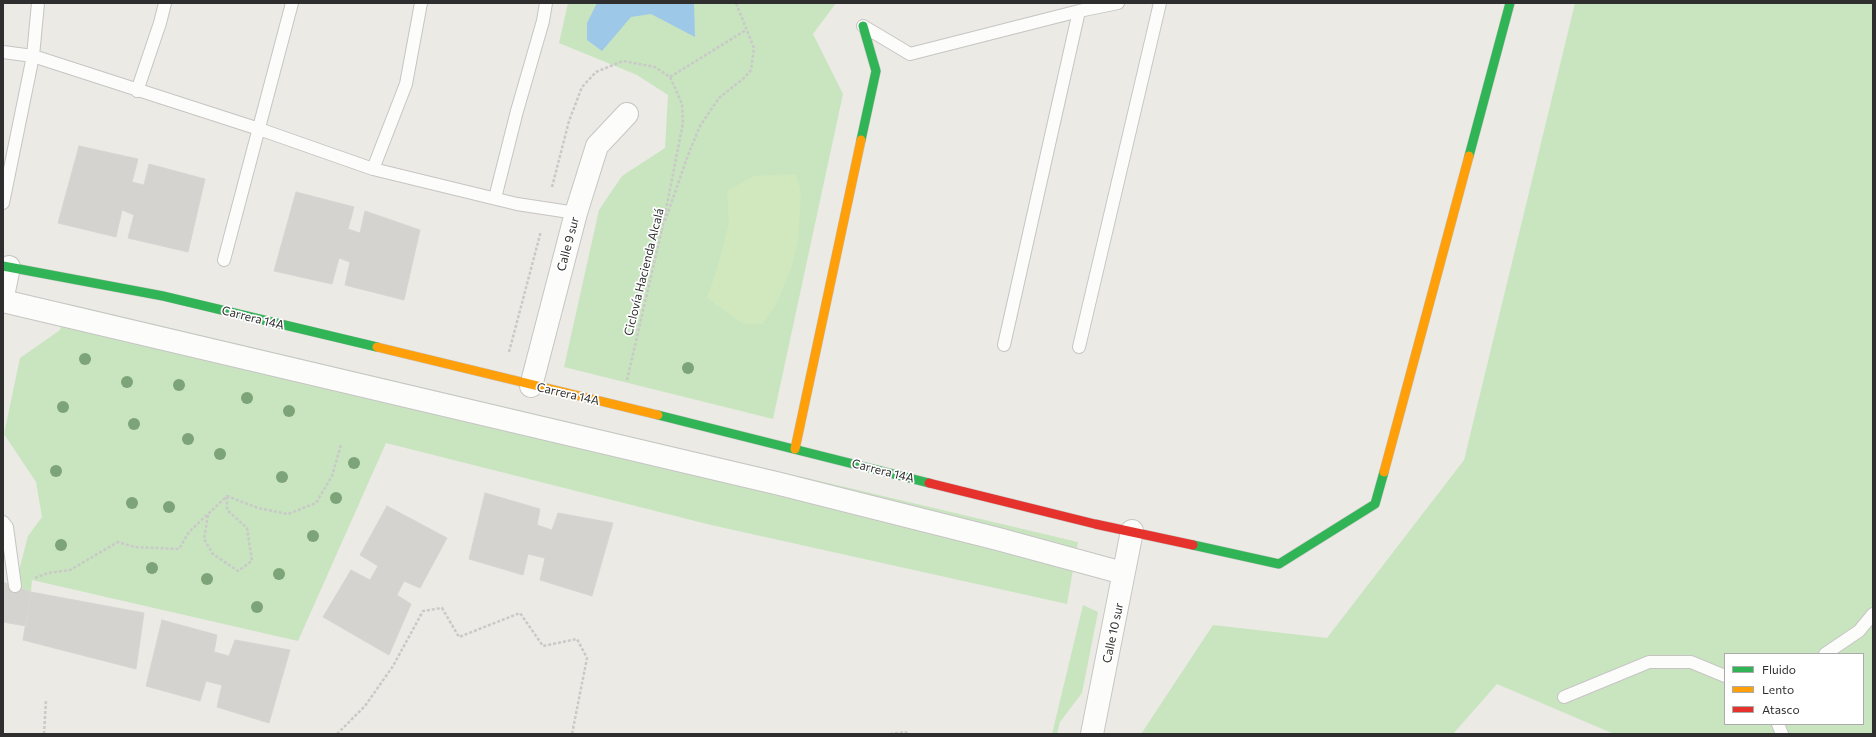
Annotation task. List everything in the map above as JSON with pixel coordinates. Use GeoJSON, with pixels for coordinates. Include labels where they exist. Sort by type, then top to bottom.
{"type":"FeatureCollection","features":[{"type":"Feature","properties":{"kind":"street","name":"Carrera 14A"},"geometry":{"type":"LineString","coordinates":[[6,266],[163,296],[1132,531],[1279,564],[1375,504],[1510,3]]}},
{"type":"Feature","properties":{"kind":"street"},"geometry":{"type":"LineString","coordinates":[[795,449],[876,71],[864,26]]}},
{"type":"Feature","properties":{"kind":"street","name":"Calle 9 sur"},"geometry":{"type":"LineString","coordinates":[[531,386],[576,213],[597,146],[627,114]]}},
{"type":"Feature","properties":{"kind":"street"},"geometry":{"type":"LineString","coordinates":[[3,296],[6,266]]}},
{"type":"Feature","properties":{"kind":"street"},"geometry":{"type":"LineString","coordinates":[[3,302],[780,484],[998,539],[1123,573]]}},
{"type":"Feature","properties":{"kind":"street","name":"Calle 10 sur"},"geometry":{"type":"LineString","coordinates":[[1092,734],[1132,531]]}},
{"type":"Feature","properties":{"kind":"lane"},"geometry":{"type":"LineString","coordinates":[[3,203],[32,56],[38,3]]}},
{"type":"Feature","properties":{"kind":"lane"},"geometry":{"type":"LineString","coordinates":[[137,91],[160,23],[165,3]]}},
{"type":"Feature","properties":{"kind":"lane"},"geometry":{"type":"LineString","coordinates":[[224,260],[292,3]]}},
{"type":"Feature","properties":{"kind":"lane"},"geometry":{"type":"LineString","coordinates":[[373,169],[406,84],[421,3]]}},
{"type":"Feature","properties":{"kind":"lane"},"geometry":{"type":"LineString","coordinates":[[494,198],[543,21],[546,3]]}},
{"type":"Feature","properties":{"kind":"lane"},"geometry":{"type":"LineString","coordinates":[[864,26],[910,54],[1079,11],[1096,5],[1118,3]]}},
{"type":"Feature","properties":{"kind":"lane"},"geometry":{"type":"LineString","coordinates":[[1079,347],[1160,3]]}},
{"type":"Feature","properties":{"kind":"lane"},"geometry":{"type":"LineString","coordinates":[[1004,345],[1079,11]]}},
{"type":"Feature","properties":{"kind":"lane"},"geometry":{"type":"LineString","coordinates":[[3,52],[32,56],[259,129],[373,169],[517,204],[576,213]]}},
{"type":"Feature","properties":{"kind":"lane"},"geometry":{"type":"LineString","coordinates":[[3,522],[6,527],[15,586]]}},
{"type":"Feature","properties":{"kind":"lane"},"geometry":{"type":"LineString","coordinates":[[1826,653],[1859,631],[1873,614]]}},
{"type":"Feature","properties":{"kind":"lane"},"geometry":{"type":"LineString","coordinates":[[1564,697],[1649,662],[1691,662],[1724,676]]}},
{"type":"Feature","properties":{"kind":"path","name":"Ciclovía Hacienda Alcalá"},"geometry":{"type":"LineString","coordinates":[[621,406],[662,230],[688,155],[708,113],[719,98],[744,78],[751,70],[754,48],[736,3]]}},
{"type":"Feature","properties":{"kind":"path"},"geometry":{"type":"LineString","coordinates":[[670,78],[746,30]]}},
{"type":"Feature","properties":{"kind":"path"},"geometry":{"type":"LineString","coordinates":[[227,496],[258,508],[288,514],[316,503],[332,476],[341,445]]}},
{"type":"Feature","properties":{"kind":"path"},"geometry":{"type":"LineString","coordinates":[[15,586],[48,573],[70,570],[118,542],[135,547],[179,550],[189,532],[227,496]]}},
{"type":"Feature","properties":{"kind":"path"},"geometry":{"type":"LineString","coordinates":[[208,514],[204,539],[213,554],[238,571],[252,561],[247,528],[226,510],[227,496]]}},
{"type":"Feature","properties":{"kind":"path"},"geometry":{"type":"LineString","coordinates":[[337,734],[365,706],[393,666],[423,611],[442,608],[460,637],[520,613],[543,646],[577,639],[586,658],[572,734]]}},
{"type":"Feature","properties":{"kind":"path"},"geometry":{"type":"LineString","coordinates":[[44,734],[46,700]]}},
{"type":"Feature","properties":{"kind":"path"},"geometry":{"type":"LineString","coordinates":[[890,734],[905,732],[908,734]]}},
{"type":"Feature","properties":{"kind":"green space"},"geometry":{"type":"Polygon","coordinates":[[[568,3],[836,3],[813,34],[843,94],[773,419],[564,367],[599,210],[622,176],[665,148],[668,95],[637,75],[559,43],[568,3]]]}},
{"type":"Feature","properties":{"kind":"green space"},"geometry":{"type":"Polygon","coordinates":[[[1575,3],[1873,3],[1873,734],[1614,734],[1497,684],[1453,734],[1141,734],[1213,625],[1327,638],[1464,460],[1575,3]]]}},
{"type":"Feature","properties":{"kind":"green space"},"geometry":{"type":"Polygon","coordinates":[[[796,174],[801,192],[798,242],[790,272],[777,303],[763,324],[743,324],[707,298],[717,269],[729,223],[727,191],[754,176],[796,174]]]}},
{"type":"Feature","properties":{"kind":"green space"},"geometry":{"type":"Polygon","coordinates":[[[65,303],[1078,542],[1067,604],[711,525],[386,443],[298,641],[32,580],[31,592],[15,586],[28,536],[42,517],[36,482],[4,434],[20,358],[60,330],[65,303]]]}},
{"type":"Feature","properties":{"kind":"green space"},"geometry":{"type":"Polygon","coordinates":[[[1083,605],[1098,612],[1082,693],[1060,722],[1057,734],[1052,734],[1083,605]]]}},
{"type":"Feature","properties":{"kind":"water"},"geometry":{"type":"Polygon","coordinates":[[[597,3],[694,3],[695,37],[651,14],[631,17],[602,51],[587,40],[587,23],[597,3]]]}},
{"type":"Feature","properties":{"kind":"building"},"geometry":{"type":"Polygon","coordinates":[[[79,146],[138,159],[132,182],[144,185],[149,164],[205,179],[188,252],[128,238],[134,215],[122,210],[116,237],[58,223],[79,146]]]}},
{"type":"Feature","properties":{"kind":"building"},"geometry":{"type":"Polygon","coordinates":[[[296,192],[354,207],[348,229],[360,233],[365,211],[420,230],[404,300],[345,285],[350,262],[339,258],[332,284],[274,271],[296,192]]]}},
{"type":"Feature","properties":{"kind":"building"},"geometry":{"type":"Polygon","coordinates":[[[485,493],[540,509],[537,525],[552,530],[558,513],[613,523],[592,596],[540,580],[545,558],[528,554],[523,575],[469,559],[485,493]]]}},
{"type":"Feature","properties":{"kind":"building"},"geometry":{"type":"Polygon","coordinates":[[[387,506],[447,538],[420,588],[404,581],[397,595],[411,604],[389,655],[323,617],[351,570],[370,580],[378,566],[360,555],[387,506]]]}},
{"type":"Feature","properties":{"kind":"building"},"geometry":{"type":"Polygon","coordinates":[[[3,582],[31,592],[26,626],[3,622],[3,582]]]}},
{"type":"Feature","properties":{"kind":"building"},"geometry":{"type":"Polygon","coordinates":[[[31,592],[144,613],[136,669],[23,640],[31,592]]]}},
{"type":"Feature","properties":{"kind":"building"},"geometry":{"type":"Polygon","coordinates":[[[162,620],[217,635],[214,652],[229,656],[235,640],[290,650],[269,723],[217,707],[222,685],[206,681],[200,701],[146,686],[162,620]]]}},
{"type":"Feature","properties":{"kind":"traffic: fast"},"geometry":{"type":"LineString","coordinates":[[1469,156],[1510,3]]}},
{"type":"Feature","properties":{"kind":"traffic: fast"},"geometry":{"type":"LineString","coordinates":[[861,140],[876,71],[863,26]]}},
{"type":"Feature","properties":{"kind":"traffic: fast"},"geometry":{"type":"LineString","coordinates":[[3,266],[163,296],[377,347]]}},
{"type":"Feature","properties":{"kind":"traffic: fast"},"geometry":{"type":"LineString","coordinates":[[658,415],[929,483]]}},
{"type":"Feature","properties":{"kind":"traffic: fast"},"geometry":{"type":"LineString","coordinates":[[1193,545],[1279,564],[1375,504],[1384,472]]}},
{"type":"Feature","properties":{"kind":"traffic: slow"},"geometry":{"type":"LineString","coordinates":[[795,449],[861,140]]}},
{"type":"Feature","properties":{"kind":"traffic: slow"},"geometry":{"type":"LineString","coordinates":[[1384,472],[1469,156]]}},
{"type":"Feature","properties":{"kind":"traffic: slow"},"geometry":{"type":"LineString","coordinates":[[377,347],[658,415]]}},
{"type":"Feature","properties":{"kind":"traffic: jam"},"geometry":{"type":"LineString","coordinates":[[929,483],[1095,524],[1193,545]]}}]}
